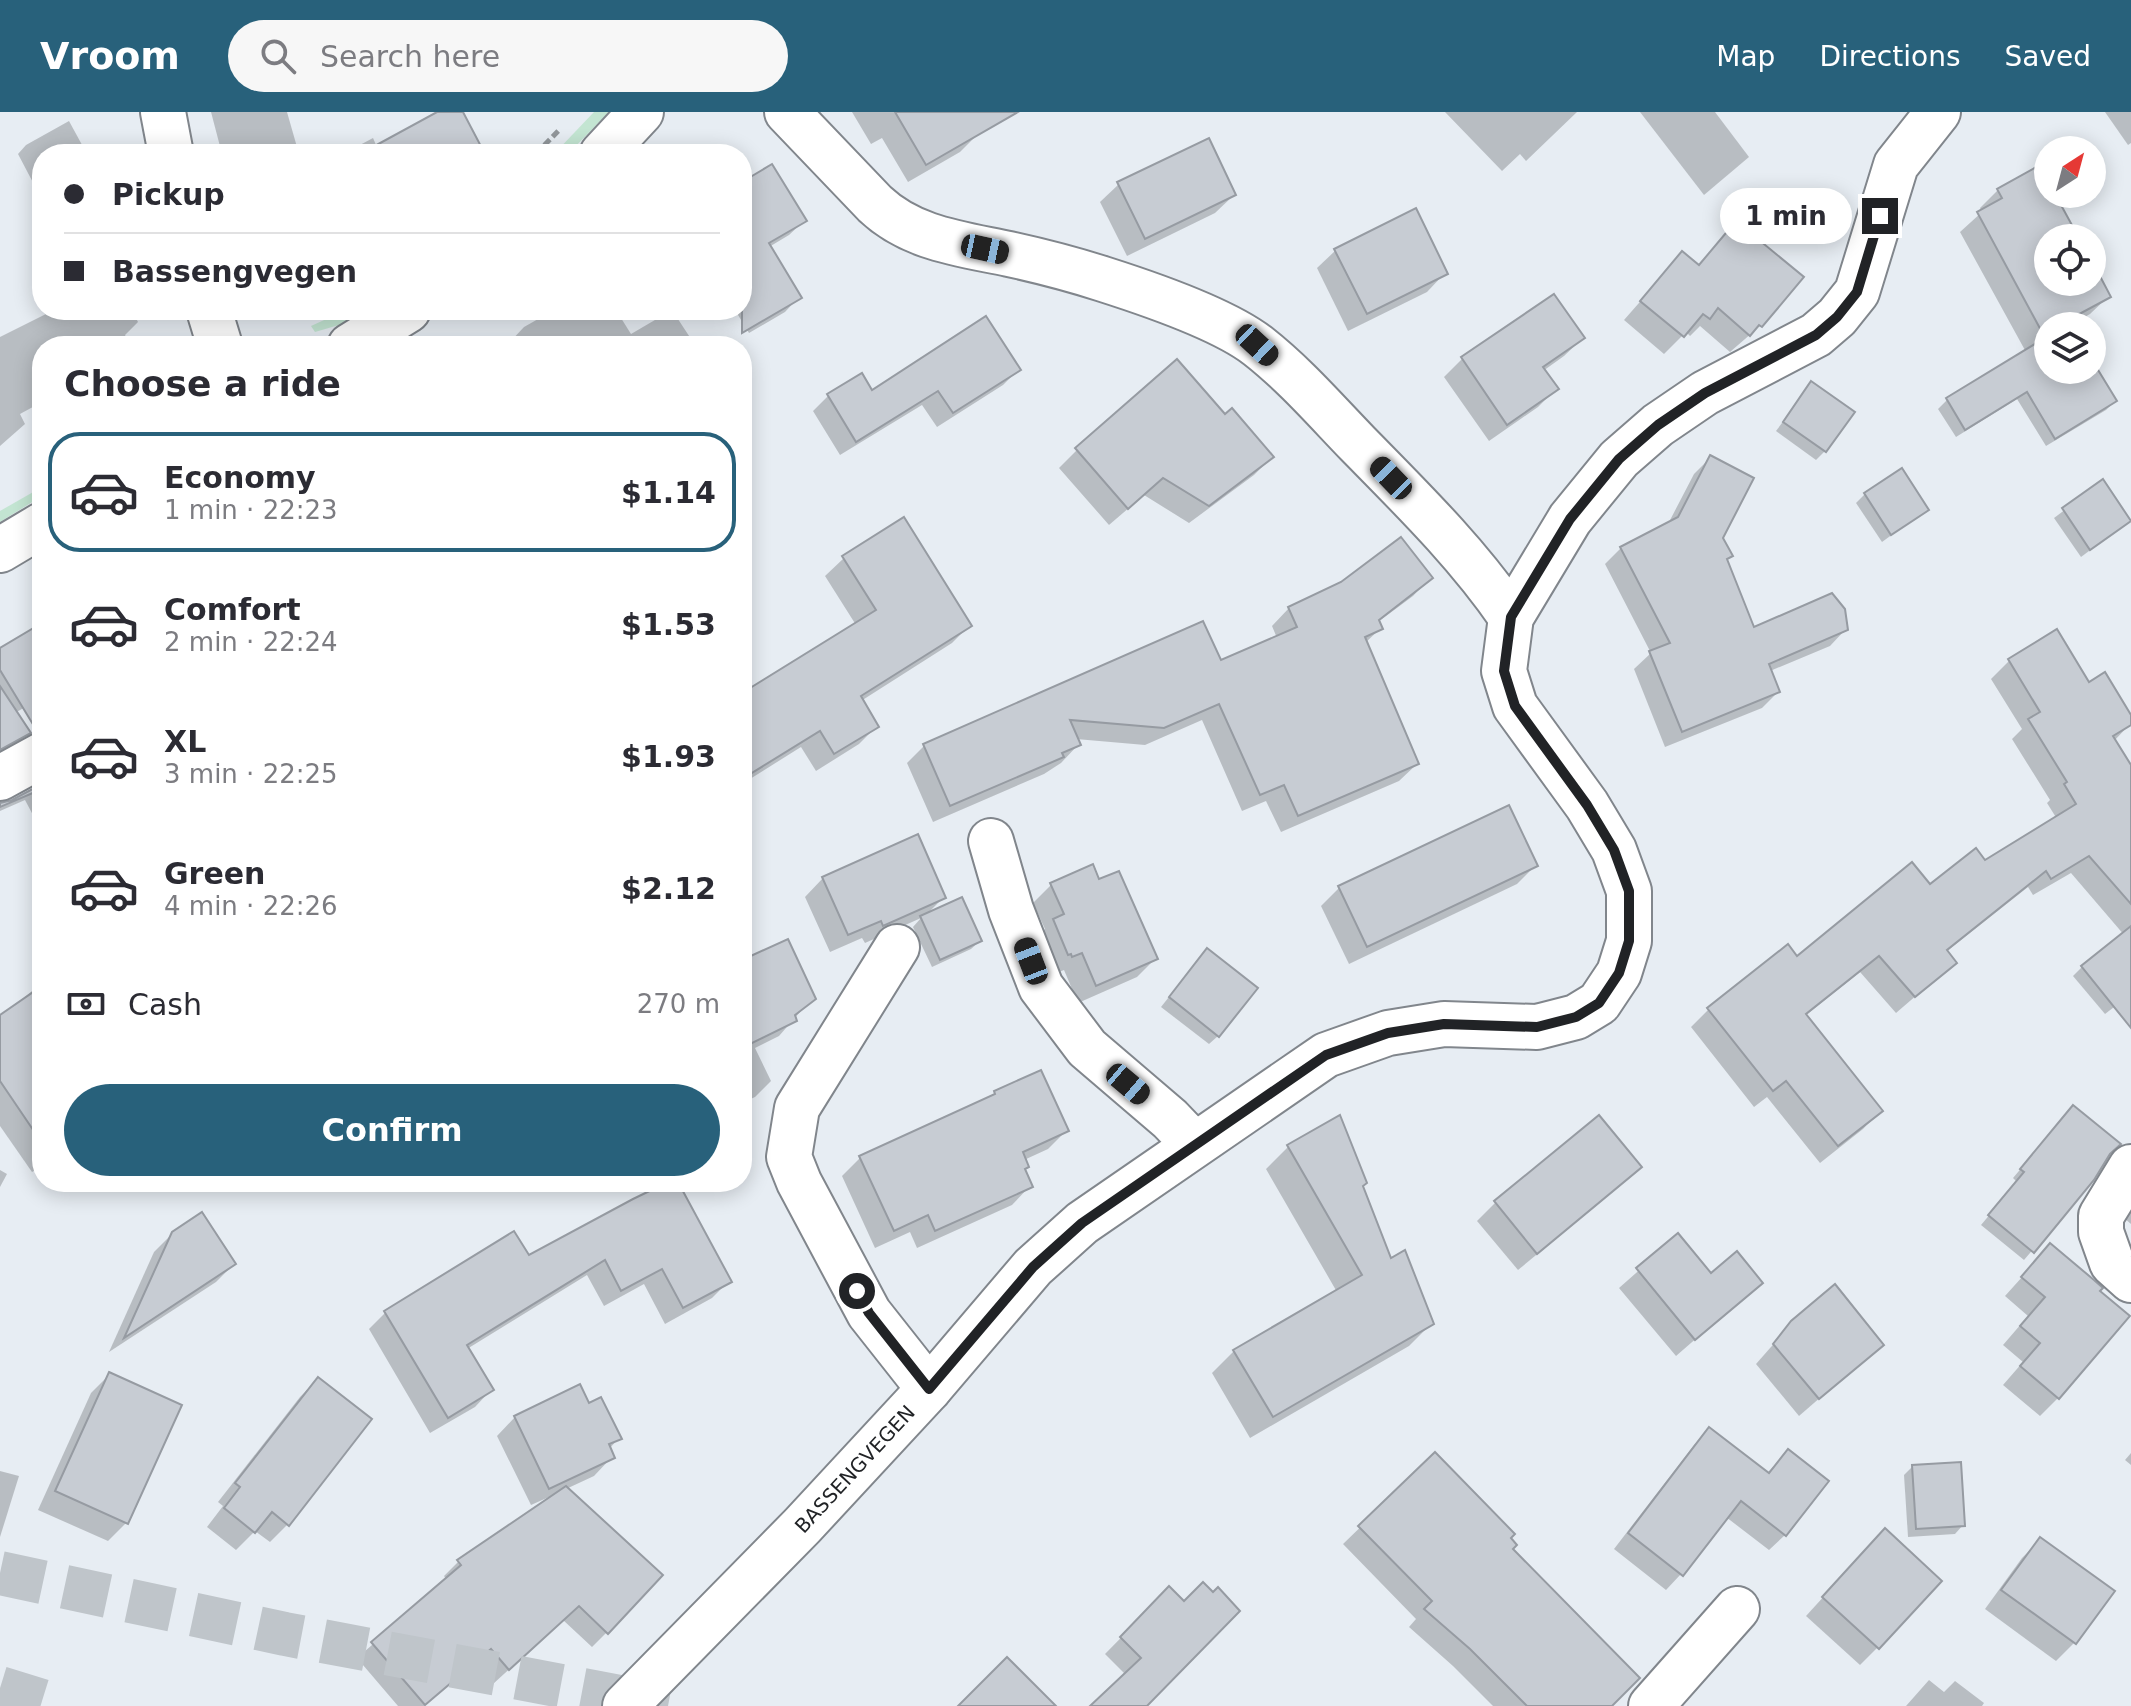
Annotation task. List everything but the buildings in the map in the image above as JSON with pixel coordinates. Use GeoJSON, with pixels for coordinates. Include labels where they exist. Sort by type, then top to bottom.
{"type":"FeatureCollection","features":[{"type":"Feature","properties":{"kind":"street"},"geometry":{"type":"LineString","coordinates":[[163,112],[169,144]]}},
{"type":"Feature","properties":{"kind":"street"},"geometry":{"type":"LineString","coordinates":[[611,144],[641,112]]}},
{"type":"Feature","properties":{"kind":"street"},"geometry":{"type":"LineString","coordinates":[[787,112],[875,204],[904,227],[934,238],[1061,265],[1126,286],[1214,322],[1257,345],[1433,522],[1482,575],[1511,617]]}},
{"type":"Feature","properties":{"kind":"street","name":"BASSENGVEGEN"},"geometry":{"type":"LineString","coordinates":[[625,1706],[802,1526],[929,1389],[1033,1267],[1082,1223],[1326,1055],[1388,1033],[1444,1024],[1537,1027],[1576,1017],[1599,1003],[1619,973],[1629,941],[1629,891],[1614,850],[1587,805],[1515,706],[1504,671],[1511,617],[1570,519],[1619,459],[1658,425],[1705,393],[1816,335],[1837,317],[1857,292],[1896,165],[1938,112]]}},
{"type":"Feature","properties":{"kind":"street"},"geometry":{"type":"LineString","coordinates":[[366,336],[392,320]]}},
{"type":"Feature","properties":{"kind":"street"},"geometry":{"type":"LineString","coordinates":[[0,550],[32,531]]}},
{"type":"Feature","properties":{"kind":"street"},"geometry":{"type":"LineString","coordinates":[[0,778],[32,760]]}},
{"type":"Feature","properties":{"kind":"street"},"geometry":{"type":"LineString","coordinates":[[991,841],[1011,910],[1041,987],[1087,1048],[1170,1119],[1194,1144]]}},
{"type":"Feature","properties":{"kind":"street"},"geometry":{"type":"LineString","coordinates":[[897,947],[797,1108],[789,1157],[869,1313],[929,1389]]}},
{"type":"Feature","properties":{"kind":"street"},"geometry":{"type":"LineString","coordinates":[[2131,1167],[2101,1216],[2101,1232],[2112,1263],[2131,1280]]}},
{"type":"Feature","properties":{"kind":"street"},"geometry":{"type":"LineString","coordinates":[[1651,1706],[1737,1609]]}},
{"type":"Feature","properties":{"kind":"green space"},"geometry":{"type":"Polygon","coordinates":[[[594,112],[609,112],[578,144],[564,144],[594,112]]]}},
{"type":"Feature","properties":{"kind":"green space"},"geometry":{"type":"Polygon","coordinates":[[[324,320],[348,320],[315,332],[311,326],[324,320]]]}},
{"type":"Feature","properties":{"kind":"green space"},"geometry":{"type":"Polygon","coordinates":[[[32,493],[32,502],[0,522],[0,511],[32,493]]]}},
{"type":"Feature","properties":{"kind":"tunnel"},"geometry":{"type":"LineString","coordinates":[[0,1573],[285,1634],[668,1706]]}},
{"type":"Feature","properties":{"kind":"tunnel"},"geometry":{"type":"LineString","coordinates":[[0,1688],[58,1706]]}},
{"type":"Feature","properties":{"kind":"route"},"geometry":{"type":"LineString","coordinates":[[857,1291],[869,1313],[929,1389],[1033,1267],[1082,1223],[1326,1055],[1388,1033],[1444,1024],[1537,1027],[1576,1017],[1599,1003],[1619,973],[1629,941],[1629,891],[1614,850],[1587,805],[1515,706],[1504,671],[1511,617],[1570,519],[1619,459],[1658,425],[1705,393],[1816,335],[1837,317],[1857,292],[1880,216]]}}]}
